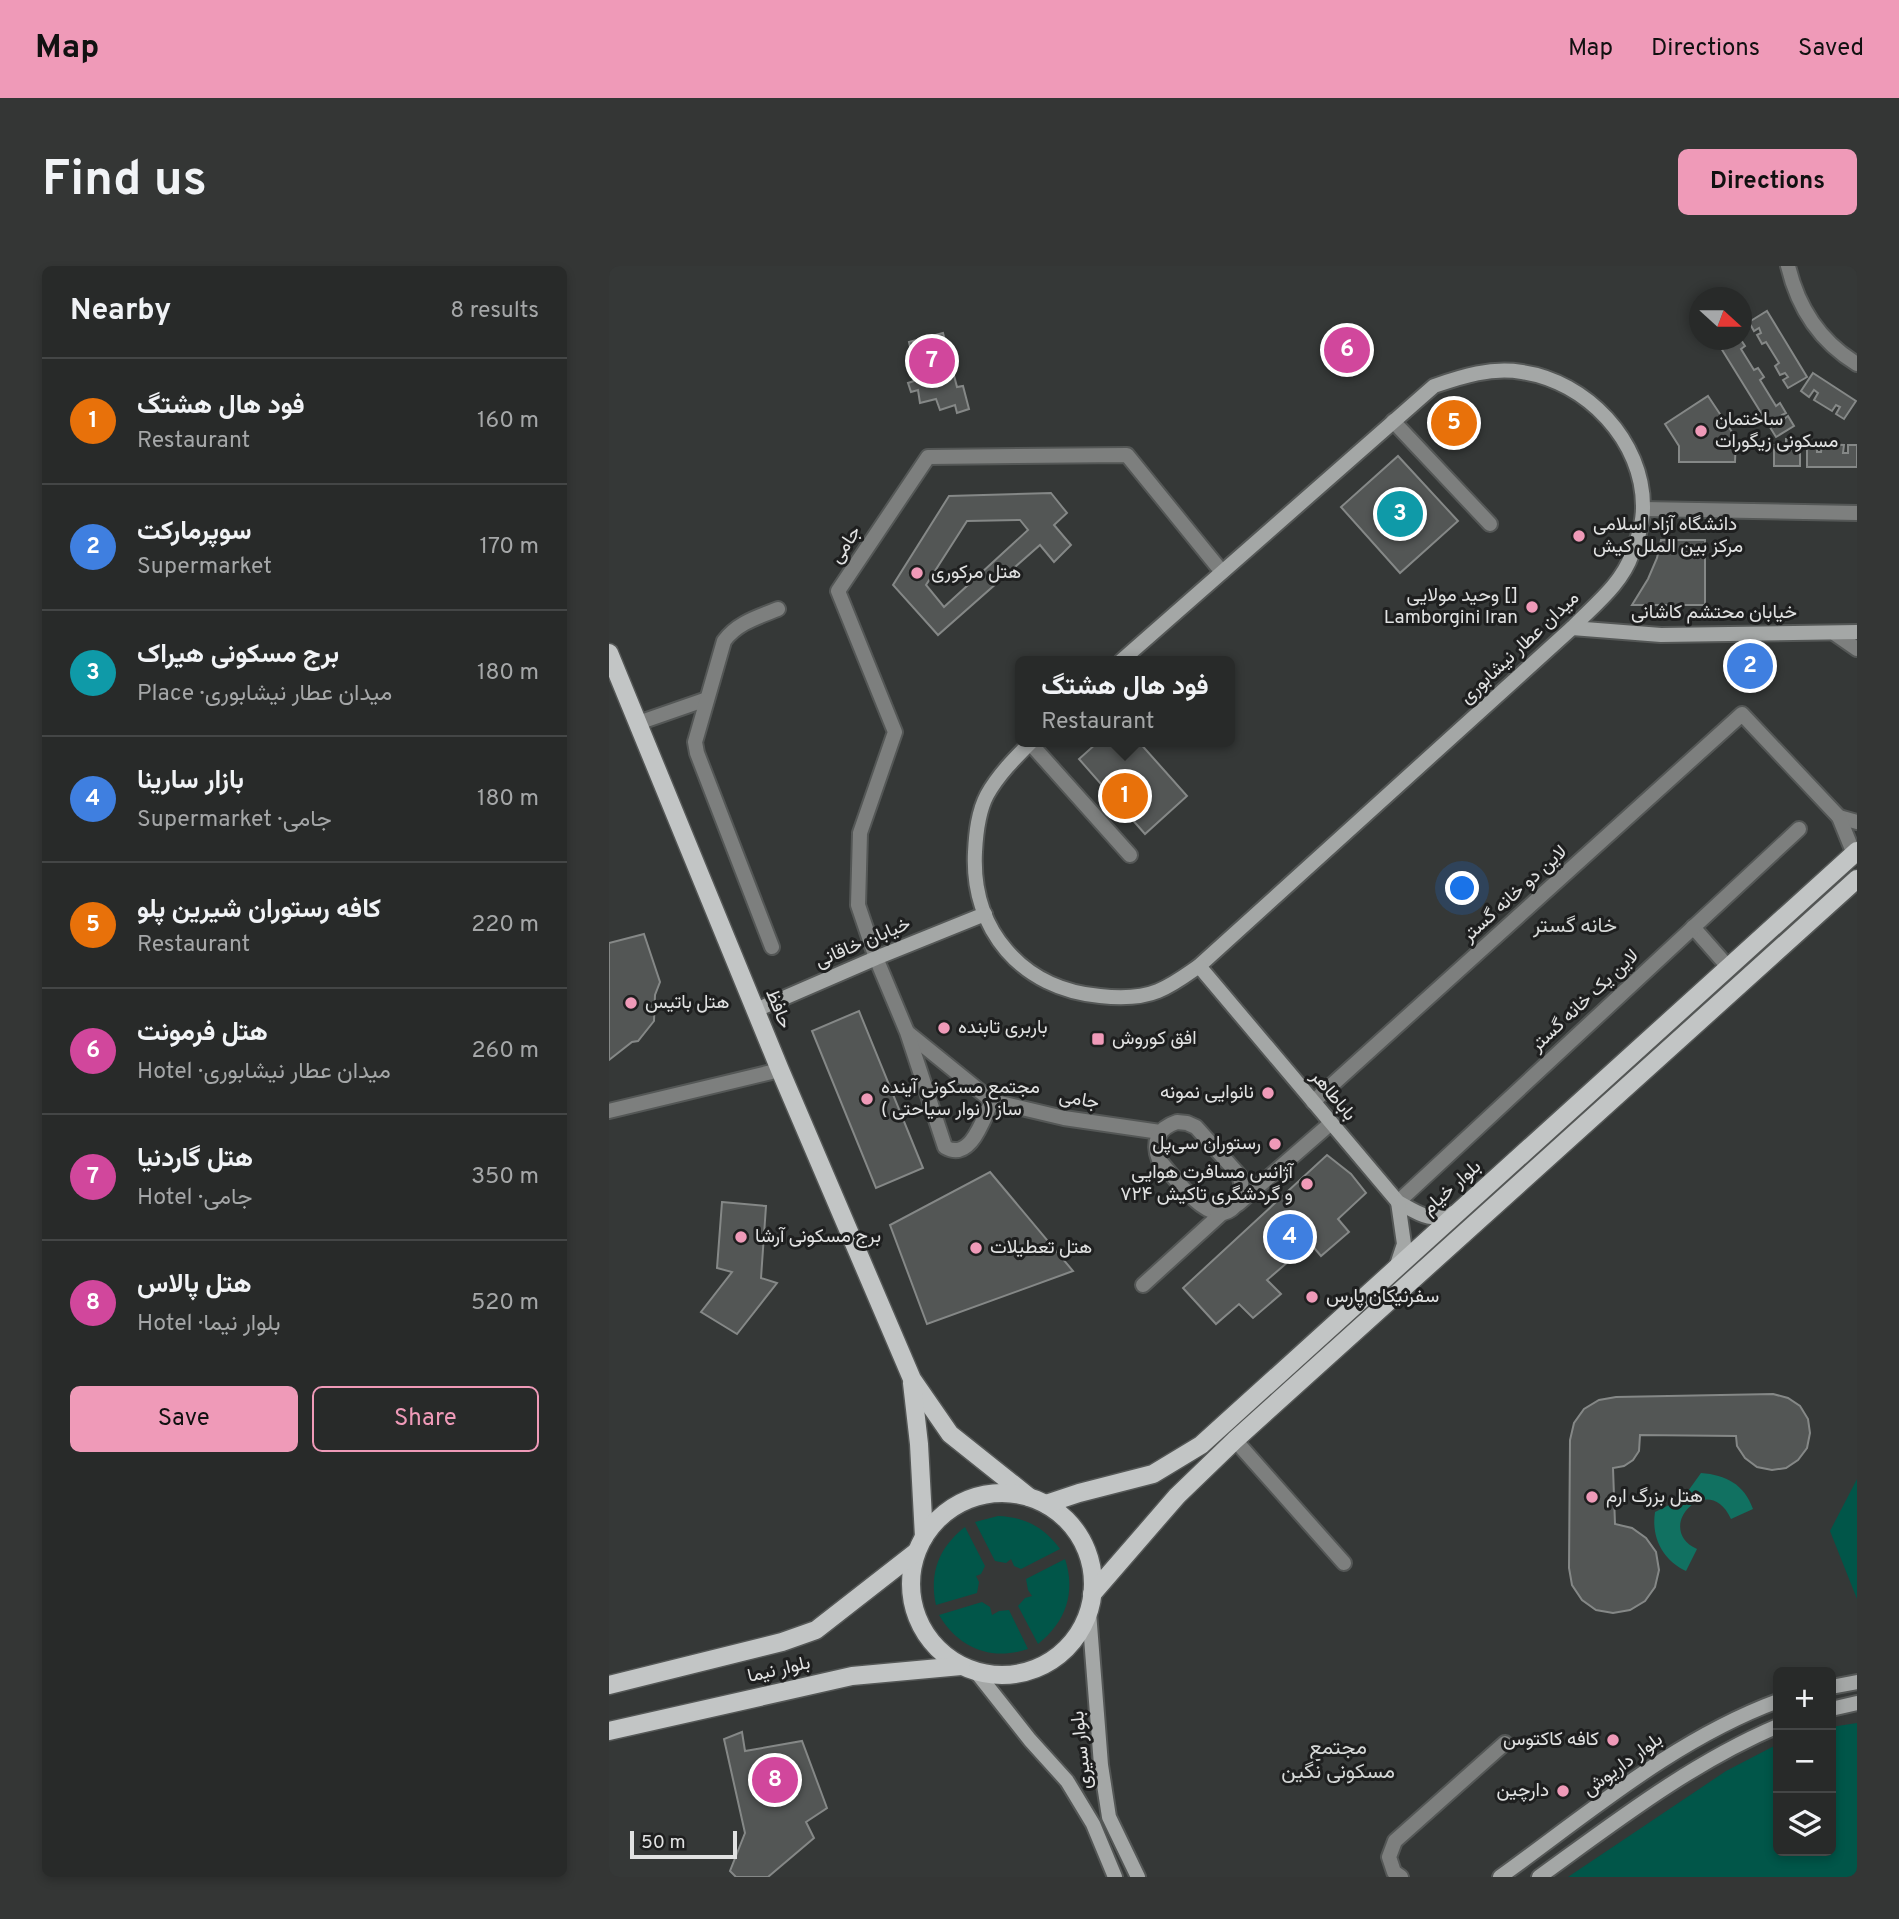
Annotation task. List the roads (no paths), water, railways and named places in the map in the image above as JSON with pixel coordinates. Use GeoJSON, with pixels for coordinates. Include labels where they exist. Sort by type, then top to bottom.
{"type":"FeatureCollection","features":[{"type":"Feature","properties":{"kind":"main road","name":"حافظ"},"geometry":{"type":"LineString","coordinates":[[609,653],[780,1070],[912,1379]]}},
{"type":"Feature","properties":{"kind":"main road","name":"بلوار خیام"},"geometry":{"type":"LineString","coordinates":[[1038,1500],[1079,1493],[1153,1474],[1201,1445],[1855,853]]}},
{"type":"Feature","properties":{"kind":"main road"},"geometry":{"type":"LineString","coordinates":[[912,1379],[919,1444],[920,1544],[910,1584],[916,1616],[934,1646],[969,1670],[1011,1675],[1028,1672],[1044,1665],[1072,1643],[1091,1603],[1177,1496],[1235,1440],[1857,879]]}},
{"type":"Feature","properties":{"kind":"main road"},"geometry":{"type":"LineString","coordinates":[[912,1379],[950,1434],[1067,1520],[1083,1542],[1089,1559],[1091,1603]]}},
{"type":"Feature","properties":{"kind":"main road"},"geometry":{"type":"LineString","coordinates":[[920,1544],[946,1512],[976,1496],[1012,1493],[1038,1500]]}},
{"type":"Feature","properties":{"kind":"main road","name":"بلوار نیما"},"geometry":{"type":"LineString","coordinates":[[609,1685],[782,1642],[816,1630],[920,1544]]}},
{"type":"Feature","properties":{"kind":"main road","name":"بلوار نیما"},"geometry":{"type":"LineString","coordinates":[[609,1731],[852,1675],[969,1670]]}},
{"type":"Feature","properties":{"kind":"street"},"geometry":{"type":"LineString","coordinates":[[1788,266],[1795,292],[1806,316],[1822,337],[1857,364]]}},
{"type":"Feature","properties":{"kind":"street","name":"میدان عطار نیشابوری"},"geometry":{"type":"LineString","coordinates":[[1026,747],[1002,773],[986,796],[977,826],[975,878],[985,914],[1003,947],[1039,978],[1075,992],[1109,997],[1157,992],[1199,966],[1572,628],[1610,589],[1632,555],[1643,509],[1635,466],[1620,434],[1584,397],[1538,375],[1503,370],[1459,377],[1434,387],[1393,421],[1127,656]]}},
{"type":"Feature","properties":{"kind":"street"},"geometry":{"type":"LineString","coordinates":[[1393,421],[1490,524]]}},
{"type":"Feature","properties":{"kind":"street","name":"جامی"},"geometry":{"type":"LineString","coordinates":[[992,1101],[979,1130],[969,1144],[959,1152],[945,1147],[907,1032],[876,958],[858,905],[860,832],[895,732],[838,591],[929,457],[1128,455],[1221,572]]}},
{"type":"Feature","properties":{"kind":"street"},"geometry":{"type":"LineString","coordinates":[[1643,509],[1857,513]]}},
{"type":"Feature","properties":{"kind":"street"},"geometry":{"type":"LineString","coordinates":[[772,947],[695,743],[724,641],[731,631],[778,609]]}},
{"type":"Feature","properties":{"kind":"street","name":"خیابان محتشم کاشانی"},"geometry":{"type":"LineString","coordinates":[[1572,628],[1661,635],[1857,632]]}},
{"type":"Feature","properties":{"kind":"street"},"geometry":{"type":"LineString","coordinates":[[1834,633],[1857,649]]}},
{"type":"Feature","properties":{"kind":"street"},"geometry":{"type":"LineString","coordinates":[[638,723],[707,699]]}},
{"type":"Feature","properties":{"kind":"street","name":"لاین دو خانه گستر"},"geometry":{"type":"LineString","coordinates":[[1313,1102],[1742,714],[1839,817]]}},
{"type":"Feature","properties":{"kind":"street"},"geometry":{"type":"LineString","coordinates":[[1035,747],[1130,855]]}},
{"type":"Feature","properties":{"kind":"street"},"geometry":{"type":"LineString","coordinates":[[1839,817],[1857,822]]}},
{"type":"Feature","properties":{"kind":"street"},"geometry":{"type":"LineString","coordinates":[[1839,817],[1855,853]]}},
{"type":"Feature","properties":{"kind":"street","name":"لاین یک خانه گستر"},"geometry":{"type":"LineString","coordinates":[[1398,1202],[1799,829]]}},
{"type":"Feature","properties":{"kind":"street","name":"خیابان خاقانی"},"geometry":{"type":"LineString","coordinates":[[756,1010],[985,914]]}},
{"type":"Feature","properties":{"kind":"street"},"geometry":{"type":"LineString","coordinates":[[1693,927],[1729,968]]}},
{"type":"Feature","properties":{"kind":"street","name":"باباطاهر"},"geometry":{"type":"LineString","coordinates":[[1199,966],[1398,1202],[1423,1215],[1440,1218],[1457,1212]]}},
{"type":"Feature","properties":{"kind":"street","name":"جامی"},"geometry":{"type":"LineString","coordinates":[[907,1032],[992,1101],[1063,1118],[1160,1132],[1168,1125],[1187,1122],[1196,1127],[1239,1175],[1242,1185],[1238,1204]]}},
{"type":"Feature","properties":{"kind":"street"},"geometry":{"type":"LineString","coordinates":[[609,1111],[780,1070]]}},
{"type":"Feature","properties":{"kind":"street"},"geometry":{"type":"LineString","coordinates":[[1143,1286],[1221,1213],[1238,1204],[1331,1123]]}},
{"type":"Feature","properties":{"kind":"street"},"geometry":{"type":"LineString","coordinates":[[1160,1132],[1156,1141],[1159,1160],[1202,1208],[1221,1213]]}},
{"type":"Feature","properties":{"kind":"street"},"geometry":{"type":"LineString","coordinates":[[1396,1268],[1404,1244],[1398,1202]]}},
{"type":"Feature","properties":{"kind":"street"},"geometry":{"type":"LineString","coordinates":[[1235,1440],[1345,1563]]}},
{"type":"Feature","properties":{"kind":"street","name":"بلوار سیری"},"geometry":{"type":"LineString","coordinates":[[1091,1603],[1101,1765],[1109,1817],[1138,1877]]}},
{"type":"Feature","properties":{"kind":"street","name":"بلوار سیری"},"geometry":{"type":"LineString","coordinates":[[969,1670],[1067,1781],[1093,1824],[1115,1877]]}},
{"type":"Feature","properties":{"kind":"street"},"geometry":{"type":"LineString","coordinates":[[1836,1686],[1857,1682]]}},
{"type":"Feature","properties":{"kind":"street","name":"بلوار داریوش"},"geometry":{"type":"LineString","coordinates":[[1500,1877],[1688,1742],[1739,1716],[1773,1703]]}},
{"type":"Feature","properties":{"kind":"street"},"geometry":{"type":"LineString","coordinates":[[1836,1708],[1857,1703]]}},
{"type":"Feature","properties":{"kind":"street"},"geometry":{"type":"LineString","coordinates":[[1539,1877],[1621,1818],[1702,1765],[1773,1728]]}},
{"type":"Feature","properties":{"kind":"street"},"geometry":{"type":"LineString","coordinates":[[1402,1877],[1394,1872],[1389,1857],[1395,1842],[1505,1743]]}},
{"type":"Feature","properties":{"kind":"place","name":"هتل فرمونت"},"geometry":{"type":"Point","coordinates":[1347,350]}},
{"type":"Feature","properties":{"kind":"place","name":"هتل گاردنیا"},"geometry":{"type":"Point","coordinates":[932,361]}},
{"type":"Feature","properties":{"kind":"place","name":"کافه رستوران شیرین پلو"},"geometry":{"type":"Point","coordinates":[1454,423]}},
{"type":"Feature","properties":{"kind":"place","name":"ساختمان مسکونی زیگورات"},"geometry":{"type":"Point","coordinates":[1701,431]}},
{"type":"Feature","properties":{"kind":"place","name":"برج مسکونی هیراک"},"geometry":{"type":"Point","coordinates":[1400,514]}},
{"type":"Feature","properties":{"kind":"place","name":"دانشگاه آزاد اسلامی مرکز بین الملل کیش"},"geometry":{"type":"Point","coordinates":[1579,536]}},
{"type":"Feature","properties":{"kind":"place","name":"هتل مرکوری"},"geometry":{"type":"Point","coordinates":[917,573]}},
{"type":"Feature","properties":{"kind":"place","name":"وحید مولایی [] Lamborgini Iran"},"geometry":{"type":"Point","coordinates":[1532,607]}},
{"type":"Feature","properties":{"kind":"place","name":"سوپرمارکت"},"geometry":{"type":"Point","coordinates":[1750,666]}},
{"type":"Feature","properties":{"kind":"place","name":"فود هال هشتگ"},"geometry":{"type":"Point","coordinates":[1125,796]}},
{"type":"Feature","properties":{"kind":"place","name":"هتل باتیس"},"geometry":{"type":"Point","coordinates":[631,1003]}},
{"type":"Feature","properties":{"kind":"place","name":"باربری تابنده"},"geometry":{"type":"Point","coordinates":[944,1028]}},
{"type":"Feature","properties":{"kind":"place","name":"افق کوروش"},"geometry":{"type":"Point","coordinates":[1098,1039]}},
{"type":"Feature","properties":{"kind":"place","name":"نانوایی نمونه"},"geometry":{"type":"Point","coordinates":[1268,1093]}},
{"type":"Feature","properties":{"kind":"place","name":"مجتمع مسکونی آینده ساز ( نوار سیاحتی )"},"geometry":{"type":"Point","coordinates":[867,1099]}},
{"type":"Feature","properties":{"kind":"place","name":"رستوران سی‌پل"},"geometry":{"type":"Point","coordinates":[1275,1144]}},
{"type":"Feature","properties":{"kind":"place","name":"آژانس مسافرت هوایی و گردشگری تاکیش ۷۲۴"},"geometry":{"type":"Point","coordinates":[1307,1184]}},
{"type":"Feature","properties":{"kind":"place","name":"برج مسکونی آرشا"},"geometry":{"type":"Point","coordinates":[741,1237]}},
{"type":"Feature","properties":{"kind":"place","name":"بازار سارینا"},"geometry":{"type":"Point","coordinates":[1290,1237]}},
{"type":"Feature","properties":{"kind":"place","name":"هتل تعطیلات"},"geometry":{"type":"Point","coordinates":[976,1248]}},
{"type":"Feature","properties":{"kind":"place","name":"سفرنیکان پارس"},"geometry":{"type":"Point","coordinates":[1312,1297]}},
{"type":"Feature","properties":{"kind":"place","name":"هتل بزرگ ارم"},"geometry":{"type":"Point","coordinates":[1592,1497]}},
{"type":"Feature","properties":{"kind":"place","name":"کافه کاکتوس"},"geometry":{"type":"Point","coordinates":[1613,1740]}},
{"type":"Feature","properties":{"kind":"place","name":"هتل پالاس"},"geometry":{"type":"Point","coordinates":[775,1780]}},
{"type":"Feature","properties":{"kind":"place","name":"دارچین"},"geometry":{"type":"Point","coordinates":[1563,1791]}},
{"type":"Feature","properties":{"kind":"district","name":"خانه گستر"},"geometry":{"type":"Point","coordinates":[1575,926]}},
{"type":"Feature","properties":{"kind":"district","name":"مجتمع مسکونی نگین"},"geometry":{"type":"Point","coordinates":[1338,1760]}}]}
